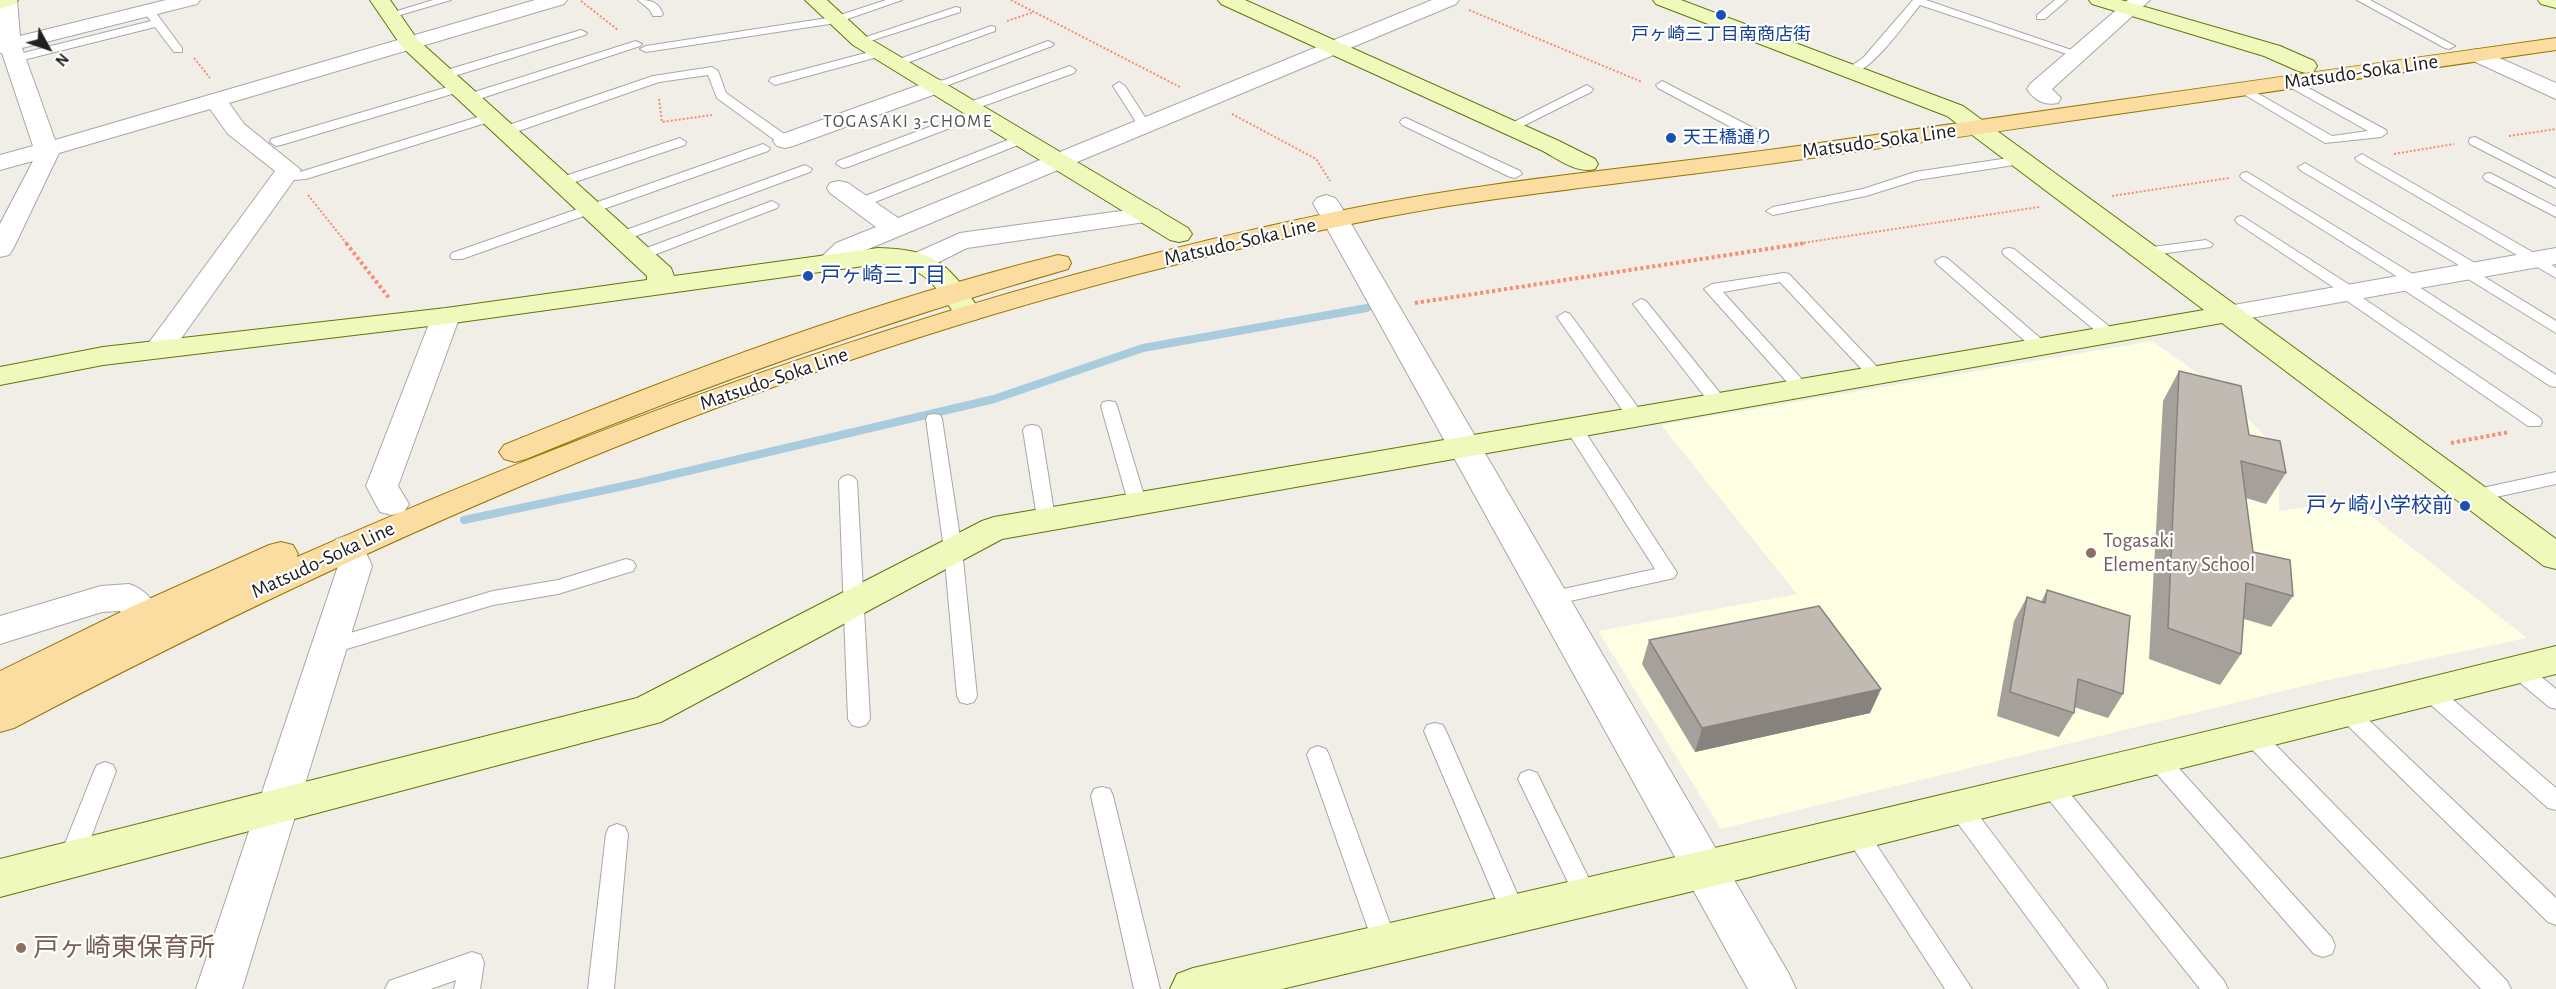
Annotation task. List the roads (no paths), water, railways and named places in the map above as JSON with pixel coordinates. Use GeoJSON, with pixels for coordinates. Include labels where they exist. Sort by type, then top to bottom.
{"type":"FeatureCollection","features":[{"type":"Feature","properties":{"kind":"main road","name":"Matsudo-Soka Line"},"geometry":{"type":"LineString","coordinates":[[0,688],[144,616],[392,504],[579,425],[735,365],[961,302],[1062,285],[1331,211],[1442,200],[1767,158],[2241,89],[2298,74],[2449,46],[2556,32]]}},
{"type":"Feature","properties":{"kind":"main road","name":"Matsudo-Soka Line"},"geometry":{"type":"LineString","coordinates":[[0,717],[200,617],[348,547],[498,483],[626,432],[820,362],[961,302],[1067,261],[1179,234],[1331,211],[1515,174],[1762,138],[2050,98],[2479,55],[2556,44]]}},
{"type":"Feature","properties":{"kind":"street"},"geometry":{"type":"LineString","coordinates":[[0,3],[8,0],[8,50],[48,149],[48,155],[0,249]]}},
{"type":"Feature","properties":{"kind":"street"},"geometry":{"type":"LineString","coordinates":[[8,50],[153,16],[190,0]]}},
{"type":"Feature","properties":{"kind":"street"},"geometry":{"type":"LineString","coordinates":[[0,163],[557,0]]}},
{"type":"Feature","properties":{"kind":"street"},"geometry":{"type":"LineString","coordinates":[[815,0],[860,40],[1179,234]]}},
{"type":"Feature","properties":{"kind":"street"},"geometry":{"type":"LineString","coordinates":[[1228,0],[1510,127],[1586,164]]}},
{"type":"Feature","properties":{"kind":"street"},"geometry":{"type":"LineString","coordinates":[[828,263],[845,249],[1448,0]]}},
{"type":"Feature","properties":{"kind":"street"},"geometry":{"type":"LineString","coordinates":[[1663,0],[1955,111],[2556,557]]}},
{"type":"Feature","properties":{"kind":"street"},"geometry":{"type":"LineString","coordinates":[[2099,0],[2135,5],[2272,51],[2298,74]]}},
{"type":"Feature","properties":{"kind":"street"},"geometry":{"type":"LineString","coordinates":[[2548,0],[2556,2]]}},
{"type":"Feature","properties":{"kind":"street"},"geometry":{"type":"LineString","coordinates":[[2050,98],[2038,89],[2135,5]]}},
{"type":"Feature","properties":{"kind":"street"},"geometry":{"type":"LineString","coordinates":[[385,8],[409,44],[661,274],[660,286]]}},
{"type":"Feature","properties":{"kind":"street"},"geometry":{"type":"LineString","coordinates":[[2479,55],[2556,92]]}},
{"type":"Feature","properties":{"kind":"street"},"geometry":{"type":"LineString","coordinates":[[785,141],[935,86]]}},
{"type":"Feature","properties":{"kind":"street"},"geometry":{"type":"LineString","coordinates":[[160,348],[290,177],[289,170],[236,129],[215,100]]}},
{"type":"Feature","properties":{"kind":"street"},"geometry":{"type":"LineString","coordinates":[[841,176],[860,203],[895,228]]}},
{"type":"Feature","properties":{"kind":"street"},"geometry":{"type":"LineString","coordinates":[[1331,211],[1773,989]]}},
{"type":"Feature","properties":{"kind":"street"},"geometry":{"type":"LineString","coordinates":[[922,260],[960,241],[1150,215]]}},
{"type":"Feature","properties":{"kind":"street"},"geometry":{"type":"LineString","coordinates":[[0,376],[58,363],[160,348],[446,315],[887,256],[922,260],[936,271],[961,302]]}},
{"type":"Feature","properties":{"kind":"street"},"geometry":{"type":"LineString","coordinates":[[0,878],[647,711],[994,528],[2470,270],[2545,262]]}},
{"type":"Feature","properties":{"kind":"street"},"geometry":{"type":"LineString","coordinates":[[392,504],[382,486],[446,315]]}},
{"type":"Feature","properties":{"kind":"street"},"geometry":{"type":"LineString","coordinates":[[218,988],[355,566],[348,547]]}},
{"type":"Feature","properties":{"kind":"street"},"geometry":{"type":"LineString","coordinates":[[0,630],[118,596],[129,597],[144,616]]}},
{"type":"Feature","properties":{"kind":"street"},"geometry":{"type":"LineString","coordinates":[[1217,986],[1385,943],[1706,869],[2537,665]]}},
{"type":"Feature","properties":{"kind":"lane"},"geometry":{"type":"LineString","coordinates":[[385,8],[446,0]]}},
{"type":"Feature","properties":{"kind":"lane"},"geometry":{"type":"LineString","coordinates":[[643,0],[655,8],[657,14]]}},
{"type":"Feature","properties":{"kind":"lane"},"geometry":{"type":"LineString","coordinates":[[276,142],[457,87],[641,46],[836,20],[897,0]]}},
{"type":"Feature","properties":{"kind":"lane"},"geometry":{"type":"LineString","coordinates":[[2042,17],[2062,0]]}},
{"type":"Feature","properties":{"kind":"lane"},"geometry":{"type":"LineString","coordinates":[[2362,0],[2449,46]]}},
{"type":"Feature","properties":{"kind":"lane"},"geometry":{"type":"LineString","coordinates":[[1852,71],[1867,61],[1918,1],[2077,54]]}},
{"type":"Feature","properties":{"kind":"lane"},"geometry":{"type":"LineString","coordinates":[[860,40],[956,10]]}},
{"type":"Feature","properties":{"kind":"lane"},"geometry":{"type":"LineString","coordinates":[[153,16],[178,50]]}},
{"type":"Feature","properties":{"kind":"lane"},"geometry":{"type":"LineString","coordinates":[[775,81],[889,57],[991,29]]}},
{"type":"Feature","properties":{"kind":"lane"},"geometry":{"type":"LineString","coordinates":[[457,87],[581,33]]}},
{"type":"Feature","properties":{"kind":"lane"},"geometry":{"type":"LineString","coordinates":[[935,86],[1048,44]]}},
{"type":"Feature","properties":{"kind":"lane"},"geometry":{"type":"LineString","coordinates":[[841,176],[975,109],[1070,70]]}},
{"type":"Feature","properties":{"kind":"lane"},"geometry":{"type":"LineString","coordinates":[[290,177],[498,124],[657,79],[712,71],[721,95],[785,141]]}},
{"type":"Feature","properties":{"kind":"lane"},"geometry":{"type":"LineString","coordinates":[[2241,89],[2331,140],[2381,133],[2298,74]]}},
{"type":"Feature","properties":{"kind":"lane"},"geometry":{"type":"LineString","coordinates":[[1656,85],[1762,138]]}},
{"type":"Feature","properties":{"kind":"lane"},"geometry":{"type":"LineString","coordinates":[[1119,86],[1144,125]]}},
{"type":"Feature","properties":{"kind":"lane"},"geometry":{"type":"LineString","coordinates":[[1510,127],[1587,89]]}},
{"type":"Feature","properties":{"kind":"lane"},"geometry":{"type":"LineString","coordinates":[[1406,122],[1515,174]]}},
{"type":"Feature","properties":{"kind":"lane"},"geometry":{"type":"LineString","coordinates":[[860,203],[1023,138]]}},
{"type":"Feature","properties":{"kind":"lane"},"geometry":{"type":"LineString","coordinates":[[2475,141],[2556,184]]}},
{"type":"Feature","properties":{"kind":"lane"},"geometry":{"type":"LineString","coordinates":[[561,182],[680,142]]}},
{"type":"Feature","properties":{"kind":"lane"},"geometry":{"type":"LineString","coordinates":[[457,256],[763,148]]}},
{"type":"Feature","properties":{"kind":"lane"},"geometry":{"type":"LineString","coordinates":[[2362,158],[2545,262]]}},
{"type":"Feature","properties":{"kind":"lane"},"geometry":{"type":"LineString","coordinates":[[1773,211],[1866,192],[1915,176],[2022,160]]}},
{"type":"Feature","properties":{"kind":"lane"},"geometry":{"type":"LineString","coordinates":[[2305,167],[2470,270],[2556,328]]}},
{"type":"Feature","properties":{"kind":"lane"},"geometry":{"type":"LineString","coordinates":[[620,237],[805,169]]}},
{"type":"Feature","properties":{"kind":"lane"},"geometry":{"type":"LineString","coordinates":[[2247,176],[2556,382]]}},
{"type":"Feature","properties":{"kind":"lane"},"geometry":{"type":"LineString","coordinates":[[2490,177],[2556,213]]}},
{"type":"Feature","properties":{"kind":"lane"},"geometry":{"type":"LineString","coordinates":[[640,255],[772,205]]}},
{"type":"Feature","properties":{"kind":"lane"},"geometry":{"type":"LineString","coordinates":[[2242,220],[2534,422]]}},
{"type":"Feature","properties":{"kind":"lane"},"geometry":{"type":"LineString","coordinates":[[2145,252],[2206,243]]}},
{"type":"Feature","properties":{"kind":"lane"},"geometry":{"type":"LineString","coordinates":[[2009,252],[2109,334]]}},
{"type":"Feature","properties":{"kind":"lane"},"geometry":{"type":"LineString","coordinates":[[1942,261],[2040,346]]}},
{"type":"Feature","properties":{"kind":"lane"},"geometry":{"type":"LineString","coordinates":[[1801,387],[1712,289],[1784,277],[1876,375]]}},
{"type":"Feature","properties":{"kind":"lane"},"geometry":{"type":"LineString","coordinates":[[1641,304],[1718,402]]}},
{"type":"Feature","properties":{"kind":"lane"},"geometry":{"type":"LineString","coordinates":[[1565,317],[1636,417]]}},
{"type":"Feature","properties":{"kind":"lane"},"geometry":{"type":"LineString","coordinates":[[1109,406],[1137,502]]}},
{"type":"Feature","properties":{"kind":"lane"},"geometry":{"type":"LineString","coordinates":[[934,419],[953,550],[967,696]]}},
{"type":"Feature","properties":{"kind":"lane"},"geometry":{"type":"LineString","coordinates":[[1552,598],[1667,573],[1574,428]]}},
{"type":"Feature","properties":{"kind":"lane"},"geometry":{"type":"LineString","coordinates":[[1032,430],[1046,518]]}},
{"type":"Feature","properties":{"kind":"lane"},"geometry":{"type":"LineString","coordinates":[[2473,496],[2556,478]]}},
{"type":"Feature","properties":{"kind":"lane"},"geometry":{"type":"LineString","coordinates":[[848,481],[859,719]]}},
{"type":"Feature","properties":{"kind":"lane"},"geometry":{"type":"LineString","coordinates":[[330,646],[493,598],[558,587],[626,566]]}},
{"type":"Feature","properties":{"kind":"lane"},"geometry":{"type":"LineString","coordinates":[[2537,665],[2556,701]]}},
{"type":"Feature","properties":{"kind":"lane"},"geometry":{"type":"LineString","coordinates":[[2430,692],[2556,801]]}},
{"type":"Feature","properties":{"kind":"lane"},"geometry":{"type":"LineString","coordinates":[[2348,713],[2438,799],[2460,825],[2556,914]]}},
{"type":"Feature","properties":{"kind":"lane"},"geometry":{"type":"LineString","coordinates":[[1435,731],[1514,914]]}},
{"type":"Feature","properties":{"kind":"lane"},"geometry":{"type":"LineString","coordinates":[[2253,736],[2498,989]]}},
{"type":"Feature","properties":{"kind":"lane"},"geometry":{"type":"LineString","coordinates":[[1318,755],[1385,943]]}},
{"type":"Feature","properties":{"kind":"lane"},"geometry":{"type":"LineString","coordinates":[[2157,759],[2323,946]]}},
{"type":"Feature","properties":{"kind":"lane"},"geometry":{"type":"LineString","coordinates":[[70,861],[105,771]]}},
{"type":"Feature","properties":{"kind":"lane"},"geometry":{"type":"LineString","coordinates":[[1529,779],[1586,896]]}},
{"type":"Feature","properties":{"kind":"lane"},"geometry":{"type":"LineString","coordinates":[[2050,785],[2215,989]]}},
{"type":"Feature","properties":{"kind":"lane"},"geometry":{"type":"LineString","coordinates":[[1102,796],[1147,989]]}},
{"type":"Feature","properties":{"kind":"lane"},"geometry":{"type":"LineString","coordinates":[[1959,807],[2095,989]]}},
{"type":"Feature","properties":{"kind":"lane"},"geometry":{"type":"LineString","coordinates":[[1856,832],[1959,989]]}},
{"type":"Feature","properties":{"kind":"lane"},"geometry":{"type":"LineString","coordinates":[[601,989],[617,834]]}},
{"type":"Feature","properties":{"kind":"lane"},"geometry":{"type":"LineString","coordinates":[[398,989],[472,963],[467,989]]}},
{"type":"Feature","properties":{"kind":"waterway"},"geometry":{"type":"LineString","coordinates":[[464,520],[633,484],[994,399],[1143,348],[1367,308]]}},
{"type":"Feature","properties":{"kind":"place","name":"戸ヶ崎三丁目南商店街"},"geometry":{"type":"Point","coordinates":[1721,15]}},
{"type":"Feature","properties":{"kind":"place","name":"天王橋通り"},"geometry":{"type":"Point","coordinates":[1671,138]}},
{"type":"Feature","properties":{"kind":"place","name":"戸ヶ崎三丁目"},"geometry":{"type":"Point","coordinates":[808,276]}},
{"type":"Feature","properties":{"kind":"place","name":"戸ヶ崎小学校前"},"geometry":{"type":"Point","coordinates":[2465,506]}},
{"type":"Feature","properties":{"kind":"place","name":"Togasaki Elementary School"},"geometry":{"type":"Point","coordinates":[2091,553]}},
{"type":"Feature","properties":{"kind":"place","name":"戸ヶ崎東保育所"},"geometry":{"type":"Point","coordinates":[21,948]}},
{"type":"Feature","properties":{"kind":"district","name":"TOGASAKI 3-CHOME"},"geometry":{"type":"Point","coordinates":[908,122]}}]}
